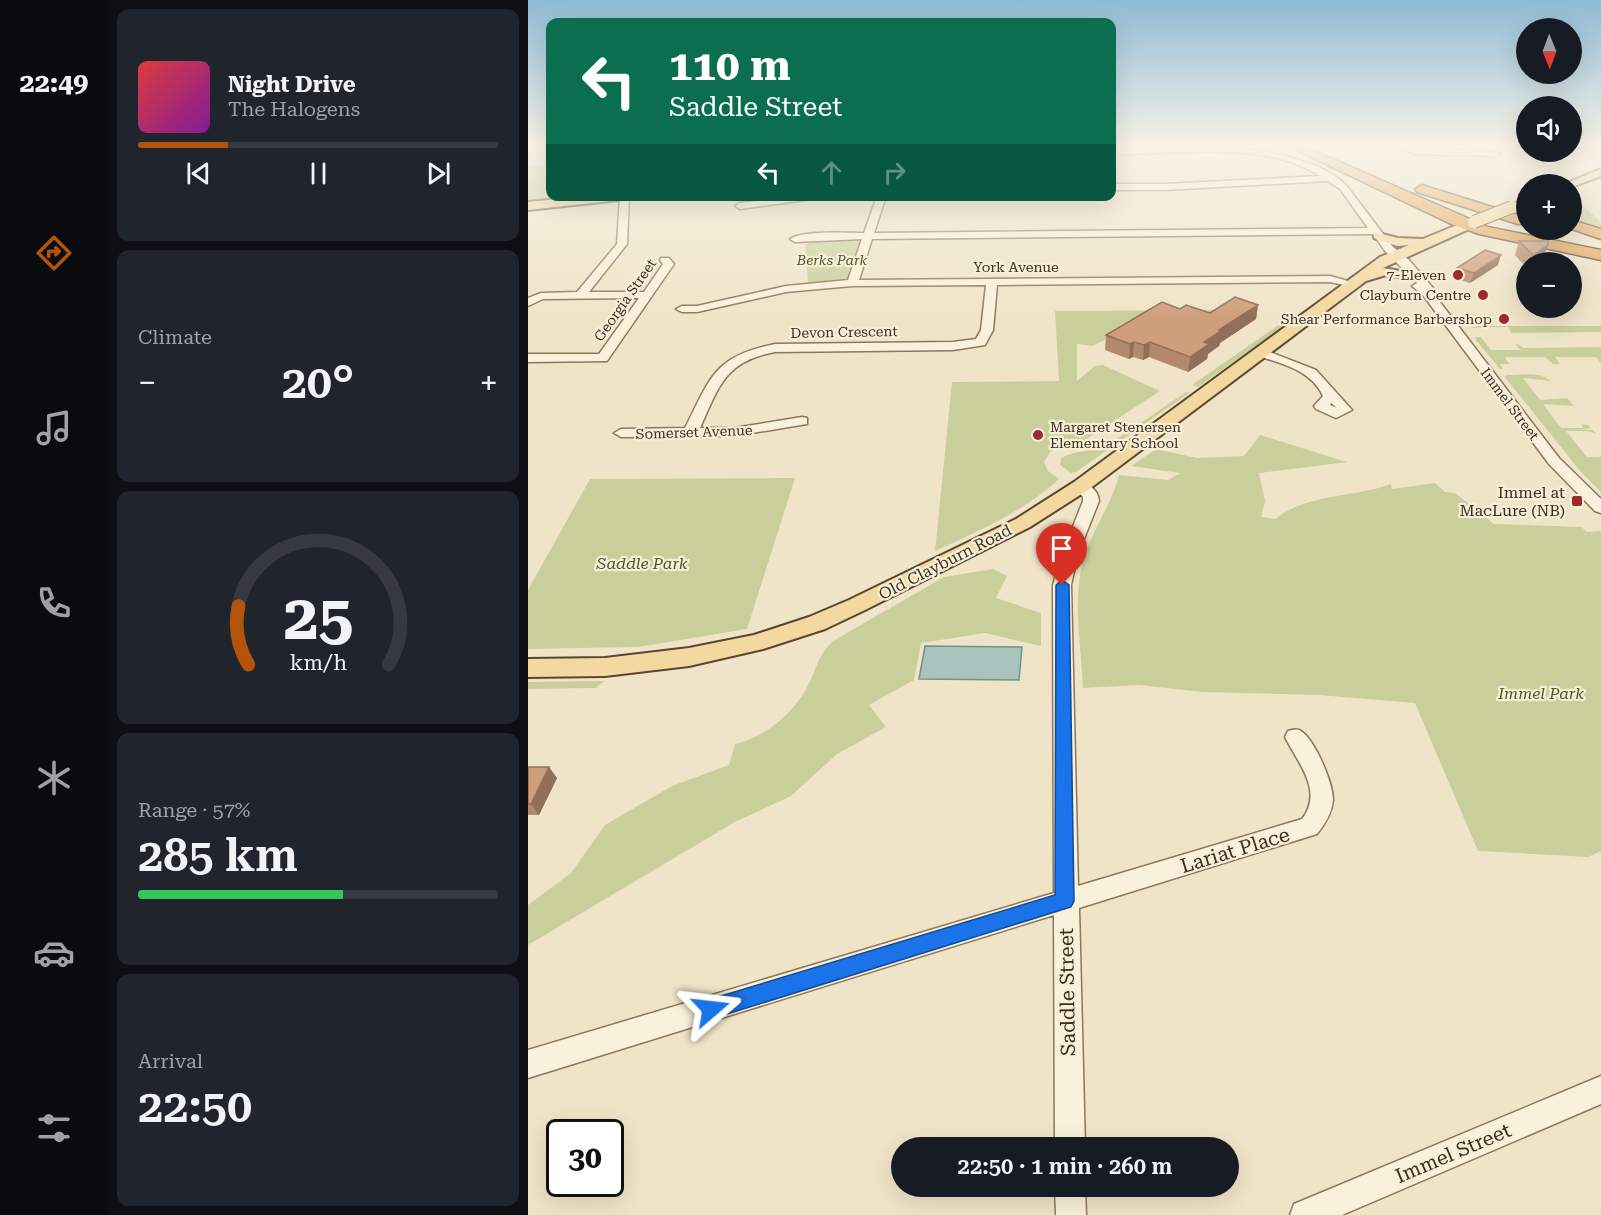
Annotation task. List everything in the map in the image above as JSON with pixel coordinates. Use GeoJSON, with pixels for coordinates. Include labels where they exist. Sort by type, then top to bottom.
{"type":"FeatureCollection","features":[{"type":"Feature","properties":{"kind":"highway"},"geometry":{"type":"LineString","coordinates":[[1425,204],[1471,224],[1601,255]]}},
{"type":"Feature","properties":{"kind":"highway"},"geometry":{"type":"LineString","coordinates":[[1454,204],[1516,223]]}},
{"type":"Feature","properties":{"kind":"highway"},"geometry":{"type":"LineString","coordinates":[[1469,204],[1516,218]]}},
{"type":"Feature","properties":{"kind":"highway"},"geometry":{"type":"LineString","coordinates":[[1582,227],[1601,234]]}},
{"type":"Feature","properties":{"kind":"highway"},"geometry":{"type":"LineString","coordinates":[[1582,238],[1601,243]]}},
{"type":"Feature","properties":{"kind":"highway"},"geometry":{"type":"LineString","coordinates":[[1575,240],[1601,247]]}},
{"type":"Feature","properties":{"kind":"main road"},"geometry":{"type":"LineString","coordinates":[[528,206],[553,204]]}},
{"type":"Feature","properties":{"kind":"main road","name":"Old Clayburn Road"},"geometry":{"type":"LineString","coordinates":[[528,668],[605,667],[689,657],[755,643],[817,623],[1023,523],[1081,486],[1395,255],[1516,207]]}},
{"type":"Feature","properties":{"kind":"main road"},"geometry":{"type":"LineString","coordinates":[[1377,233],[1402,242],[1431,239]]}},
{"type":"Feature","properties":{"kind":"main road"},"geometry":{"type":"LineString","coordinates":[[1357,281],[1386,271],[1407,276]]}},
{"type":"Feature","properties":{"kind":"street"},"geometry":{"type":"LineString","coordinates":[[580,296],[622,244],[624,204]]}},
{"type":"Feature","properties":{"kind":"street"},"geometry":{"type":"LineString","coordinates":[[740,206],[761,204]]}},
{"type":"Feature","properties":{"kind":"street"},"geometry":{"type":"LineString","coordinates":[[852,283],[880,204]]}},
{"type":"Feature","properties":{"kind":"street","name":"Immel Street"},"geometry":{"type":"LineString","coordinates":[[1355,204],[1395,255],[1422,280],[1429,290],[1427,293]]}},
{"type":"Feature","properties":{"kind":"street"},"geometry":{"type":"LineString","coordinates":[[795,239],[870,235],[1377,233]]}},
{"type":"Feature","properties":{"kind":"street","name":"Immel Street"},"geometry":{"type":"LineString","coordinates":[[1395,255],[1396,262],[1407,276],[1427,293],[1554,461],[1601,508]]}},
{"type":"Feature","properties":{"kind":"street","name":"Georgia Street"},"geometry":{"type":"LineString","coordinates":[[528,358],[603,358],[669,264],[665,260]]}},
{"type":"Feature","properties":{"kind":"street","name":"York Avenue"},"geometry":{"type":"LineString","coordinates":[[682,309],[697,309],[786,289],[852,283],[1330,279],[1357,281]]}},
{"type":"Feature","properties":{"kind":"street","name":"Devon Crescent"},"geometry":{"type":"LineString","coordinates":[[690,433],[725,365],[751,352],[775,348],[953,346],[981,342],[987,330],[992,282]]}},
{"type":"Feature","properties":{"kind":"street"},"geometry":{"type":"LineString","coordinates":[[528,303],[541,296],[647,295]]}},
{"type":"Feature","properties":{"kind":"street"},"geometry":{"type":"LineString","coordinates":[[1263,353],[1309,370],[1319,377],[1330,397]]}},
{"type":"Feature","properties":{"kind":"street","name":"Somerset Avenue"},"geometry":{"type":"LineString","coordinates":[[621,434],[752,431],[802,422]]}},
{"type":"Feature","properties":{"kind":"street","name":"Saddle Street"},"geometry":{"type":"LineString","coordinates":[[1070,1137],[1064,901],[1062,585],[1070,554],[1091,501],[1091,496],[1081,486]]}},
{"type":"Feature","properties":{"kind":"street","name":"Lariat Place"},"geometry":{"type":"LineString","coordinates":[[528,1064],[1309,827],[1322,808],[1320,786],[1312,762],[1294,737]]}},
{"type":"Feature","properties":{"kind":"street","name":"Immel Street"},"geometry":{"type":"LineString","coordinates":[[1305,1215],[1601,1090]]}},
{"type":"Feature","properties":{"kind":"street"},"geometry":{"type":"LineString","coordinates":[[1070,1197],[1071,1215]]}},
{"type":"Feature","properties":{"kind":"green space"},"geometry":{"type":"Polygon","coordinates":[[[1582,205],[1601,222],[1601,228],[1582,221],[1582,205]]]}},
{"type":"Feature","properties":{"kind":"green space","name":"Berks Park"},"geometry":{"type":"Polygon","coordinates":[[[858,238],[861,242],[849,278],[808,283],[805,244],[823,239],[858,238]]]}},
{"type":"Feature","properties":{"kind":"green space","name":"Margaret Stenersen Elementary School"},"geometry":{"type":"Polygon","coordinates":[[[1229,310],[1123,330],[1093,346],[1077,344],[1077,381],[1095,366],[1103,365],[1160,391],[1088,438],[1088,441],[1051,451],[1044,462],[1048,471],[1059,479],[1031,501],[1000,520],[935,551],[952,382],[1059,381],[1055,311],[1229,310]]]}},
{"type":"Feature","properties":{"kind":"green space"},"geometry":{"type":"Polygon","coordinates":[[[1283,322],[1289,322],[1198,387],[1192,385],[1283,322]]]}},
{"type":"Feature","properties":{"kind":"green space"},"geometry":{"type":"Polygon","coordinates":[[[1479,326],[1601,326],[1601,332],[1511,333],[1508,327],[1468,328],[1479,326]]]}},
{"type":"Feature","properties":{"kind":"green space"},"geometry":{"type":"Polygon","coordinates":[[[1481,337],[1491,350],[1520,350],[1515,343],[1524,348],[1601,347],[1601,363],[1596,357],[1555,357],[1560,364],[1553,364],[1545,357],[1505,357],[1509,364],[1500,364],[1503,369],[1500,369],[1475,339],[1481,337]]]}},
{"type":"Feature","properties":{"kind":"green space"},"geometry":{"type":"Polygon","coordinates":[[[1531,374],[1547,378],[1551,381],[1523,378],[1540,400],[1567,398],[1574,406],[1543,404],[1561,428],[1583,428],[1581,424],[1588,425],[1591,428],[1581,429],[1593,430],[1596,434],[1588,431],[1566,431],[1587,457],[1601,457],[1601,492],[1581,472],[1504,376],[1531,374]]]}},
{"type":"Feature","properties":{"kind":"green space"},"geometry":{"type":"Polygon","coordinates":[[[1186,392],[1189,393],[1076,472],[1071,473],[1060,465],[1061,459],[1066,456],[1108,445],[1186,392]]]}},
{"type":"Feature","properties":{"kind":"green space","name":"Immel Park"},"geometry":{"type":"Polygon","coordinates":[[[1260,435],[1347,462],[1259,473],[1265,501],[1261,517],[1275,519],[1316,500],[1391,484],[1392,489],[1435,483],[1445,492],[1455,493],[1494,524],[1582,527],[1586,532],[1601,531],[1601,851],[1588,857],[1478,851],[1415,703],[1319,695],[1202,692],[1139,685],[1083,688],[1078,619],[1081,568],[1086,551],[1119,475],[1168,480],[1180,473],[1131,466],[1156,449],[1197,458],[1244,456],[1260,435]]]}},
{"type":"Feature","properties":{"kind":"green space","name":"Saddle Park"},"geometry":{"type":"Polygon","coordinates":[[[795,478],[747,629],[638,647],[528,649],[528,590],[590,479],[795,478]]]}},
{"type":"Feature","properties":{"kind":"green space"},"geometry":{"type":"Polygon","coordinates":[[[993,569],[1007,576],[996,598],[1041,613],[1041,646],[985,633],[921,643],[914,680],[869,705],[886,727],[837,754],[791,796],[733,823],[528,945],[528,905],[571,873],[605,825],[672,786],[729,765],[735,744],[766,731],[793,708],[810,682],[820,658],[833,641],[944,577],[993,569]]]}},
{"type":"Feature","properties":{"kind":"green space"},"geometry":{"type":"Polygon","coordinates":[[[605,681],[595,688],[528,689],[528,682],[605,681]]]}},
{"type":"Feature","properties":{"kind":"water"},"geometry":{"type":"Polygon","coordinates":[[[925,646],[1022,647],[1019,680],[919,679],[925,646]]]}},
{"type":"Feature","properties":{"kind":"building"},"geometry":{"type":"Polygon","coordinates":[[[1519,241],[1548,241],[1548,245],[1538,252],[1530,252],[1519,241]]]}},
{"type":"Feature","properties":{"kind":"building"},"geometry":{"type":"Polygon","coordinates":[[[1485,250],[1501,255],[1474,273],[1457,268],[1485,250]]]}},
{"type":"Feature","properties":{"kind":"building"},"geometry":{"type":"Polygon","coordinates":[[[1235,297],[1258,305],[1219,330],[1221,331],[1204,342],[1209,344],[1190,357],[1150,342],[1144,345],[1134,342],[1130,344],[1106,335],[1162,302],[1180,309],[1186,305],[1210,313],[1235,297]]]}},
{"type":"Feature","properties":{"kind":"building"},"geometry":{"type":"Polygon","coordinates":[[[528,767],[549,767],[531,804],[528,804],[528,767]]]}},
{"type":"Feature","properties":{"kind":"place","name":"7-Eleven"},"geometry":{"type":"Point","coordinates":[1458,275]}},
{"type":"Feature","properties":{"kind":"place","name":"Clayburn Centre"},"geometry":{"type":"Point","coordinates":[1483,295]}},
{"type":"Feature","properties":{"kind":"place","name":"Shear Performance Barbershop"},"geometry":{"type":"Point","coordinates":[1504,319]}},
{"type":"Feature","properties":{"kind":"place","name":"Margaret Stenersen Elementary School"},"geometry":{"type":"Point","coordinates":[1038,435]}},
{"type":"Feature","properties":{"kind":"place","name":"Immel at MacLure (NB)"},"geometry":{"type":"Point","coordinates":[1577,501]}},
{"type":"Feature","properties":{"kind":"route"},"geometry":{"type":"LineString","coordinates":[[711,1009],[1064,901],[1062,585]]}}]}
